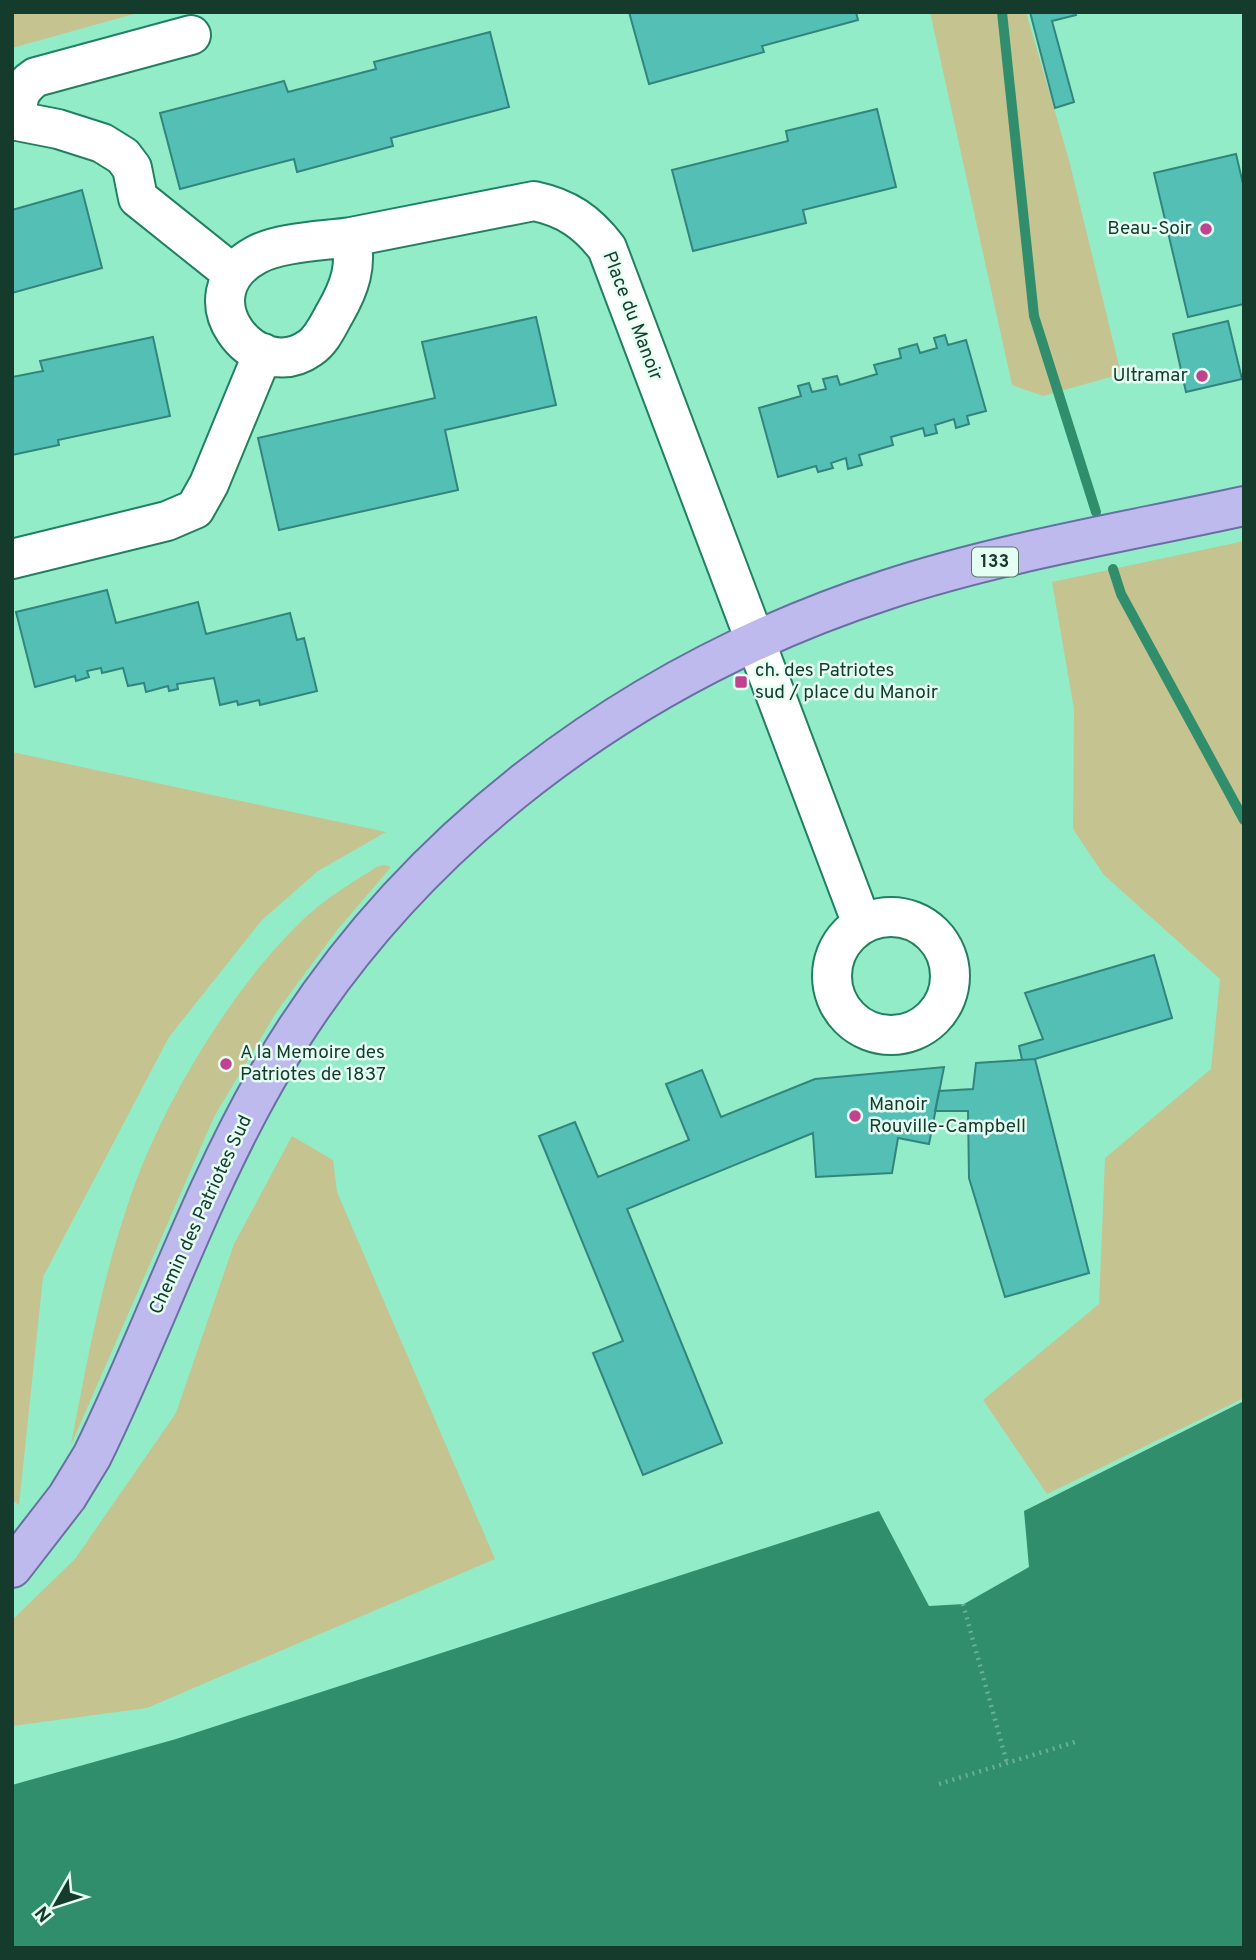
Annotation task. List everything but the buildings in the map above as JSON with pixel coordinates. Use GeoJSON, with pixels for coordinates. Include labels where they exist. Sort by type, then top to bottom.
{"type":"FeatureCollection","features":[{"type":"Feature","properties":{"kind":"main road","name":"Chemin des Patriotes Sud"},"geometry":{"type":"LineString","coordinates":[[12,1568],[67,1497],[92,1456],[214,1180],[268,1075],[325,988],[369,932],[450,846],[530,775],[670,682],[753,642],[887,590],[939,575],[1244,506]]}},
{"type":"Feature","properties":{"kind":"street"},"geometry":{"type":"LineString","coordinates":[[191,35],[36,76],[24,85],[17,97],[14,120],[102,143],[123,156],[132,168],[138,198],[233,274],[224,301],[228,319],[236,334],[263,353],[279,357],[293,355],[310,349],[320,339],[352,278],[355,257],[351,237]]}},
{"type":"Feature","properties":{"kind":"street","name":"Place du Manoir"},"geometry":{"type":"LineString","coordinates":[[233,274],[259,253],[534,201],[554,205],[575,215],[592,229],[607,248],[617,271],[753,642],[862,925]]}},
{"type":"Feature","properties":{"kind":"street"},"geometry":{"type":"LineString","coordinates":[[12,559],[167,521],[195,509],[209,484],[263,353]]}},
{"type":"Feature","properties":{"kind":"path"},"geometry":{"type":"LineString","coordinates":[[964,1604],[1007,1763]]}},
{"type":"Feature","properties":{"kind":"path"},"geometry":{"type":"LineString","coordinates":[[939,1784],[1075,1742]]}},
{"type":"Feature","properties":{"kind":"shaded area"},"geometry":{"type":"Polygon","coordinates":[[[12,12],[141,12],[12,48],[12,12]]]}},
{"type":"Feature","properties":{"kind":"shaded area"},"geometry":{"type":"Polygon","coordinates":[[[930,12],[1026,12],[1069,160],[1121,374],[1043,396],[1012,385],[930,12]]]}},
{"type":"Feature","properties":{"kind":"shaded area"},"geometry":{"type":"Polygon","coordinates":[[[1244,541],[1244,1398],[1047,1494],[983,1400],[1099,1304],[1105,1158],[1211,1069],[1220,979],[1104,875],[1073,829],[1074,709],[1052,582],[1244,541]]]}},
{"type":"Feature","properties":{"kind":"shaded area"},"geometry":{"type":"Polygon","coordinates":[[[12,752],[386,832],[318,871],[262,920],[169,1037],[43,1277],[19,1505],[12,1500],[12,752]]]}},
{"type":"Feature","properties":{"kind":"shaded area"},"geometry":{"type":"Polygon","coordinates":[[[378,866],[391,867],[338,929],[277,1011],[214,1117],[71,1445],[95,1325],[118,1236],[141,1169],[178,1090],[226,1012],[280,943],[325,901],[378,866]]]}},
{"type":"Feature","properties":{"kind":"shaded area"},"geometry":{"type":"Polygon","coordinates":[[[292,1136],[333,1160],[337,1192],[495,1559],[147,1708],[12,1726],[12,1620],[75,1559],[176,1413],[234,1244],[292,1136]]]}},
{"type":"Feature","properties":{"kind":"shaded area"},"geometry":{"type":"Polygon","coordinates":[[[1244,1401],[1244,1948],[12,1948],[12,1785],[176,1739],[879,1511],[929,1606],[964,1604],[1029,1567],[1024,1511],[1244,1401]]]}},
{"type":"Feature","properties":{"kind":"waterway"},"geometry":{"type":"LineString","coordinates":[[1002,12],[1034,316],[1096,512]]}},
{"type":"Feature","properties":{"kind":"waterway"},"geometry":{"type":"LineString","coordinates":[[1113,569],[1121,594],[1244,820]]}},
{"type":"Feature","properties":{"kind":"place","name":"Beau-Soir"},"geometry":{"type":"Point","coordinates":[1206,229]}},
{"type":"Feature","properties":{"kind":"place","name":"Ultramar"},"geometry":{"type":"Point","coordinates":[1202,376]}},
{"type":"Feature","properties":{"kind":"place","name":"ch. des Patriotes sud / place du Manoir"},"geometry":{"type":"Point","coordinates":[741,682]}},
{"type":"Feature","properties":{"kind":"place","name":"A la Memoire des Patriotes de 1837"},"geometry":{"type":"Point","coordinates":[226,1064]}},
{"type":"Feature","properties":{"kind":"place","name":"Manoir Rouville-Campbell"},"geometry":{"type":"Point","coordinates":[855,1116]}}]}
